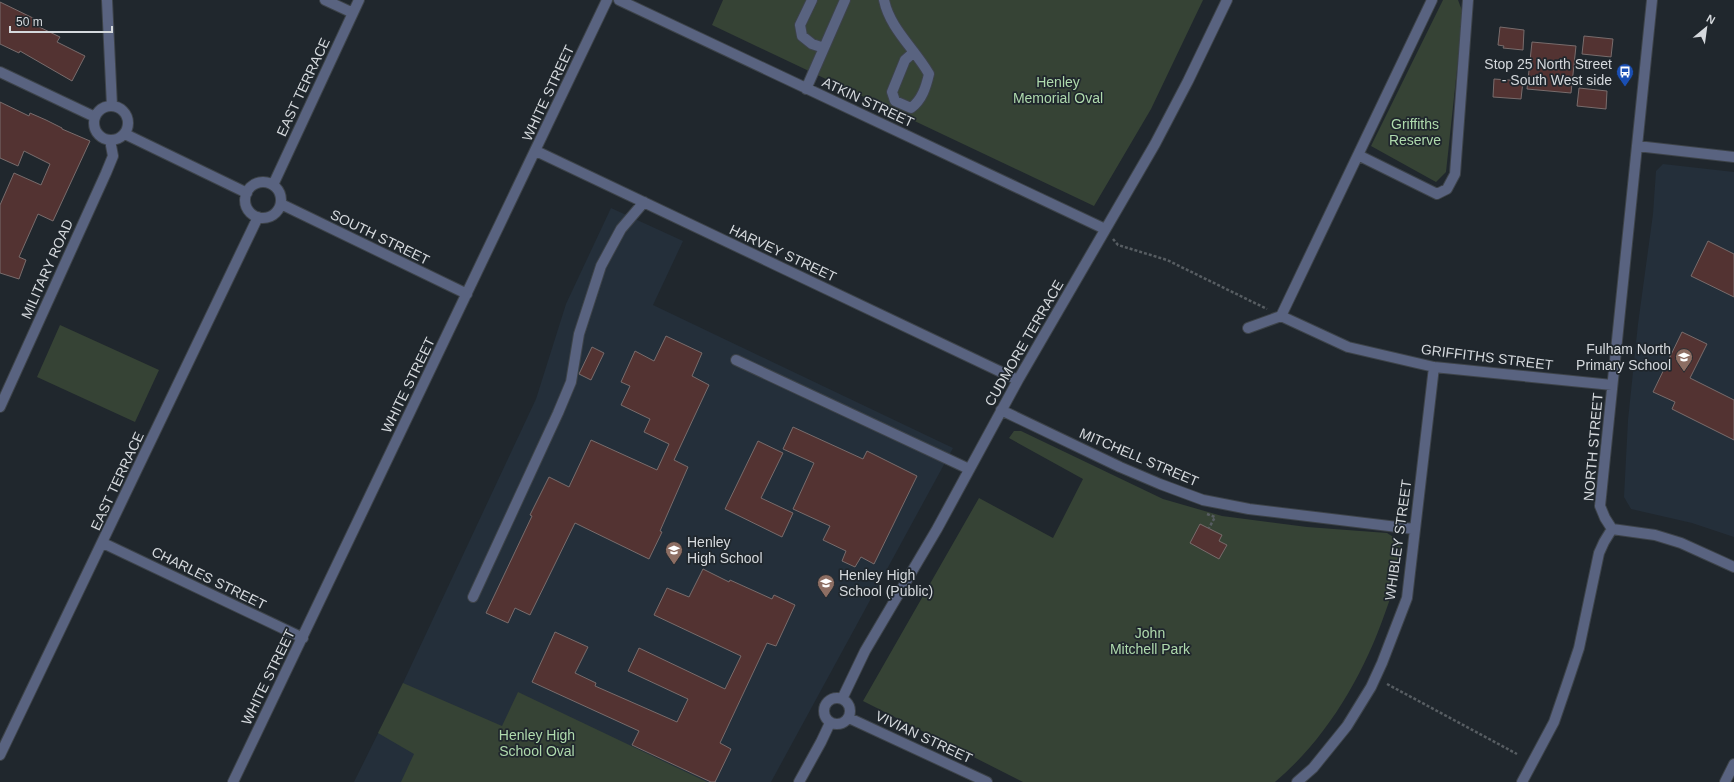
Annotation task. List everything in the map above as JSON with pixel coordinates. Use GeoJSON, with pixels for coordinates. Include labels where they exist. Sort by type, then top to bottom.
{"type":"FeatureCollection","features":[{"type":"Feature","properties":{"kind":"street"},"geometry":{"type":"LineString","coordinates":[[107,0],[112,106]]}},
{"type":"Feature","properties":{"kind":"street"},"geometry":{"type":"LineString","coordinates":[[325,0],[353,13]]}},
{"type":"Feature","properties":{"kind":"street","name":"EAST TERRACE"},"geometry":{"type":"LineString","coordinates":[[273,185],[359,0]]}},
{"type":"Feature","properties":{"kind":"street","name":"WHITE STREET"},"geometry":{"type":"LineString","coordinates":[[233,782],[607,0]]}},
{"type":"Feature","properties":{"kind":"street","name":"ATKIN STREET"},"geometry":{"type":"LineString","coordinates":[[619,0],[1105,230]]}},
{"type":"Feature","properties":{"kind":"street"},"geometry":{"type":"LineString","coordinates":[[812,0],[800,25],[802,36],[812,44],[824,48]]}},
{"type":"Feature","properties":{"kind":"street"},"geometry":{"type":"LineString","coordinates":[[806,89],[845,0]]}},
{"type":"Feature","properties":{"kind":"street"},"geometry":{"type":"LineString","coordinates":[[884,0],[900,35],[914,52],[929,74],[926,86],[918,103],[911,108],[894,101],[892,92],[905,60],[914,52]]}},
{"type":"Feature","properties":{"kind":"street","name":"CUDMORE TERRACE"},"geometry":{"type":"LineString","coordinates":[[842,699],[865,651],[937,529],[1001,410],[1155,144],[1188,81],[1227,0]]}},
{"type":"Feature","properties":{"kind":"street"},"geometry":{"type":"LineString","coordinates":[[1248,328],[1281,316],[1432,0]]}},
{"type":"Feature","properties":{"kind":"street"},"geometry":{"type":"LineString","coordinates":[[1358,155],[1437,194],[1447,189],[1455,174],[1468,0]]}},
{"type":"Feature","properties":{"kind":"street","name":"NORTH STREET"},"geometry":{"type":"LineString","coordinates":[[1612,528],[1605,518],[1600,506],[1652,0]]}},
{"type":"Feature","properties":{"kind":"street"},"geometry":{"type":"LineString","coordinates":[[0,72],[95,117]]}},
{"type":"Feature","properties":{"kind":"street"},"geometry":{"type":"LineString","coordinates":[[112,106],[120,108],[127,117],[129,123],[125,134],[120,138],[110,140],[100,136],[96,131],[94,125],[95,117],[101,110],[112,106]]}},
{"type":"Feature","properties":{"kind":"street"},"geometry":{"type":"LineString","coordinates":[[125,134],[247,193]]}},
{"type":"Feature","properties":{"kind":"street","name":"MILITARY ROAD"},"geometry":{"type":"LineString","coordinates":[[0,407],[106,173],[113,156],[110,140]]}},
{"type":"Feature","properties":{"kind":"street"},"geometry":{"type":"LineString","coordinates":[[1637,146],[1734,156]]}},
{"type":"Feature","properties":{"kind":"street","name":"HARVEY STREET"},"geometry":{"type":"LineString","coordinates":[[536,151],[1018,380]]}},
{"type":"Feature","properties":{"kind":"street"},"geometry":{"type":"LineString","coordinates":[[263,182],[273,185],[280,194],[281,204],[274,214],[264,218],[258,217],[248,210],[246,204],[247,193],[250,188],[258,183],[263,182]]}},
{"type":"Feature","properties":{"kind":"street"},"geometry":{"type":"LineString","coordinates":[[473,597],[558,414],[571,382],[579,334],[601,266],[621,229],[644,202]]}},
{"type":"Feature","properties":{"kind":"street","name":"SOUTH STREET"},"geometry":{"type":"LineString","coordinates":[[281,204],[467,294]]}},
{"type":"Feature","properties":{"kind":"street","name":"EAST TERRACE"},"geometry":{"type":"LineString","coordinates":[[0,755],[103,543],[258,217]]}},
{"type":"Feature","properties":{"kind":"street","name":"GRIFFITHS STREET"},"geometry":{"type":"LineString","coordinates":[[1281,316],[1348,347],[1434,367],[1612,386]]}},
{"type":"Feature","properties":{"kind":"street"},"geometry":{"type":"LineString","coordinates":[[736,360],[969,469]]}},
{"type":"Feature","properties":{"kind":"street","name":"WHIBLEY STREET"},"geometry":{"type":"LineString","coordinates":[[1297,782],[1313,768],[1347,726],[1371,687],[1407,598],[1434,367]]}},
{"type":"Feature","properties":{"kind":"street","name":"MITCHELL STREET"},"geometry":{"type":"LineString","coordinates":[[1001,410],[1120,467],[1203,500],[1249,509],[1414,529]]}},
{"type":"Feature","properties":{"kind":"street"},"geometry":{"type":"LineString","coordinates":[[1522,782],[1554,722],[1579,648],[1599,553],[1612,528],[1655,535],[1680,543],[1734,567]]}},
{"type":"Feature","properties":{"kind":"street","name":"CHARLES STREET"},"geometry":{"type":"LineString","coordinates":[[103,543],[303,638]]}},
{"type":"Feature","properties":{"kind":"street"},"geometry":{"type":"LineString","coordinates":[[833,699],[842,699],[848,704],[851,710],[849,718],[842,724],[836,725],[830,723],[824,715],[825,705],[833,699]]}},
{"type":"Feature","properties":{"kind":"street","name":"VIVIAN STREET"},"geometry":{"type":"LineString","coordinates":[[849,718],[987,782]]}},
{"type":"Feature","properties":{"kind":"street"},"geometry":{"type":"LineString","coordinates":[[799,782],[830,723]]}},
{"type":"Feature","properties":{"kind":"street"},"geometry":{"type":"LineString","coordinates":[[1725,782],[1734,764]]}},
{"type":"Feature","properties":{"kind":"path"},"geometry":{"type":"LineString","coordinates":[[1105,230],[1118,245],[1167,260],[1281,316]]}},
{"type":"Feature","properties":{"kind":"path"},"geometry":{"type":"LineString","coordinates":[[1200,512],[1215,516],[1209,528]]}},
{"type":"Feature","properties":{"kind":"path"},"geometry":{"type":"LineString","coordinates":[[1387,684],[1517,754]]}},
{"type":"Feature","properties":{"kind":"shaded area","name":"Fulham North Primary School"},"geometry":{"type":"Polygon","coordinates":[[[1663,164],[1734,172],[1734,537],[1692,523],[1631,509],[1624,497],[1628,420],[1638,324],[1653,214],[1656,171],[1663,164]]]}},
{"type":"Feature","properties":{"kind":"shaded area","name":"Henley High School"},"geometry":{"type":"Polygon","coordinates":[[[611,208],[683,241],[653,305],[953,448],[771,782],[354,782],[403,683],[536,399],[566,304],[611,208]]]}},
{"type":"Feature","properties":{"kind":"green space","name":"Henley Memorial Oval"},"geometry":{"type":"Polygon","coordinates":[[[723,0],[1203,0],[1151,109],[1094,206],[712,25],[723,0]]]}},
{"type":"Feature","properties":{"kind":"green space","name":"Griffiths Reserve"},"geometry":{"type":"Polygon","coordinates":[[[1443,0],[1458,0],[1463,13],[1446,172],[1436,182],[1371,146],[1443,0]]]}},
{"type":"Feature","properties":{"kind":"green space"},"geometry":{"type":"Polygon","coordinates":[[[60,325],[159,370],[135,422],[37,377],[60,325]]]}},
{"type":"Feature","properties":{"kind":"green space","name":"John Mitchell Park"},"geometry":{"type":"Polygon","coordinates":[[[1014,431],[1021,431],[1163,499],[1222,516],[1307,527],[1387,533],[1401,542],[1398,569],[1391,595],[1376,637],[1354,683],[1327,726],[1294,765],[1275,782],[1023,782],[863,701],[979,498],[1053,538],[1083,479],[1009,438],[1014,431]]]}},
{"type":"Feature","properties":{"kind":"green space","name":"Henley High School Oval"},"geometry":{"type":"Polygon","coordinates":[[[403,683],[502,726],[518,692],[707,782],[401,782],[414,754],[378,733],[403,683]]]}},
{"type":"Feature","properties":{"kind":"building"},"geometry":{"type":"Polygon","coordinates":[[[0,2],[35,19],[33,24],[60,37],[57,42],[85,56],[72,81],[20,51],[19,53],[0,44],[0,2]]]}},
{"type":"Feature","properties":{"kind":"building"},"geometry":{"type":"Polygon","coordinates":[[[1500,27],[1524,30],[1523,50],[1503,48],[1504,46],[1498,45],[1500,27]]]}},
{"type":"Feature","properties":{"kind":"building"},"geometry":{"type":"Polygon","coordinates":[[[1584,36],[1613,39],[1611,57],[1582,54],[1584,36]]]}},
{"type":"Feature","properties":{"kind":"building"},"geometry":{"type":"Polygon","coordinates":[[[1532,42],[1576,46],[1571,93],[1527,89],[1532,42]]]}},
{"type":"Feature","properties":{"kind":"building"},"geometry":{"type":"Polygon","coordinates":[[[1494,79],[1523,81],[1521,99],[1493,97],[1494,79]]]}},
{"type":"Feature","properties":{"kind":"building"},"geometry":{"type":"Polygon","coordinates":[[[1579,88],[1607,91],[1606,109],[1577,106],[1579,88]]]}},
{"type":"Feature","properties":{"kind":"building"},"geometry":{"type":"Polygon","coordinates":[[[0,102],[29,116],[30,113],[90,141],[53,221],[38,214],[19,257],[26,260],[19,279],[0,273],[0,205],[14,173],[41,185],[50,164],[24,151],[18,166],[0,158],[0,102]]]}},
{"type":"Feature","properties":{"kind":"building"},"geometry":{"type":"Polygon","coordinates":[[[1708,241],[1734,254],[1734,297],[1691,276],[1708,241]]]}},
{"type":"Feature","properties":{"kind":"building"},"geometry":{"type":"Polygon","coordinates":[[[1682,332],[1707,344],[1690,378],[1734,400],[1734,440],[1672,409],[1675,402],[1653,392],[1682,332]]]}},
{"type":"Feature","properties":{"kind":"building"},"geometry":{"type":"Polygon","coordinates":[[[666,336],[702,353],[692,376],[709,385],[674,460],[688,467],[660,531],[662,532],[649,559],[575,523],[530,615],[515,608],[508,623],[486,613],[532,516],[530,515],[549,477],[569,487],[591,440],[657,470],[669,444],[644,432],[650,419],[621,405],[630,386],[621,382],[635,351],[654,361],[666,336]]]}},
{"type":"Feature","properties":{"kind":"building"},"geometry":{"type":"Polygon","coordinates":[[[592,347],[604,353],[591,380],[579,374],[592,347]]]}},
{"type":"Feature","properties":{"kind":"building"},"geometry":{"type":"Polygon","coordinates":[[[793,427],[863,459],[867,451],[917,476],[874,564],[861,557],[855,567],[842,561],[846,551],[823,540],[830,526],[793,509],[814,463],[783,449],[793,427]]]}},
{"type":"Feature","properties":{"kind":"building"},"geometry":{"type":"Polygon","coordinates":[[[758,441],[783,453],[761,498],[793,513],[782,537],[725,509],[758,441]]]}},
{"type":"Feature","properties":{"kind":"building"},"geometry":{"type":"Polygon","coordinates":[[[1200,524],[1222,535],[1219,541],[1227,545],[1219,559],[1190,543],[1200,524]]]}},
{"type":"Feature","properties":{"kind":"building"},"geometry":{"type":"Polygon","coordinates":[[[703,569],[729,582],[730,580],[772,599],[774,595],[795,605],[776,646],[767,643],[720,743],[731,749],[715,782],[711,782],[632,745],[639,731],[532,682],[555,632],[588,647],[575,673],[596,683],[595,686],[677,722],[688,699],[628,671],[639,648],[725,689],[741,656],[654,615],[667,588],[689,597],[703,569]]]}},
{"type":"Feature","properties":{"kind":"place","name":"Stop 25 North Street - South West side"},"geometry":{"type":"Point","coordinates":[1625,87]}},
{"type":"Feature","properties":{"kind":"place","name":"Fulham North Primary School"},"geometry":{"type":"Point","coordinates":[1684,372]}},
{"type":"Feature","properties":{"kind":"place","name":"Henley High School"},"geometry":{"type":"Point","coordinates":[674,565]}},
{"type":"Feature","properties":{"kind":"place","name":"Henley High School (Public)"},"geometry":{"type":"Point","coordinates":[826,598]}}]}
